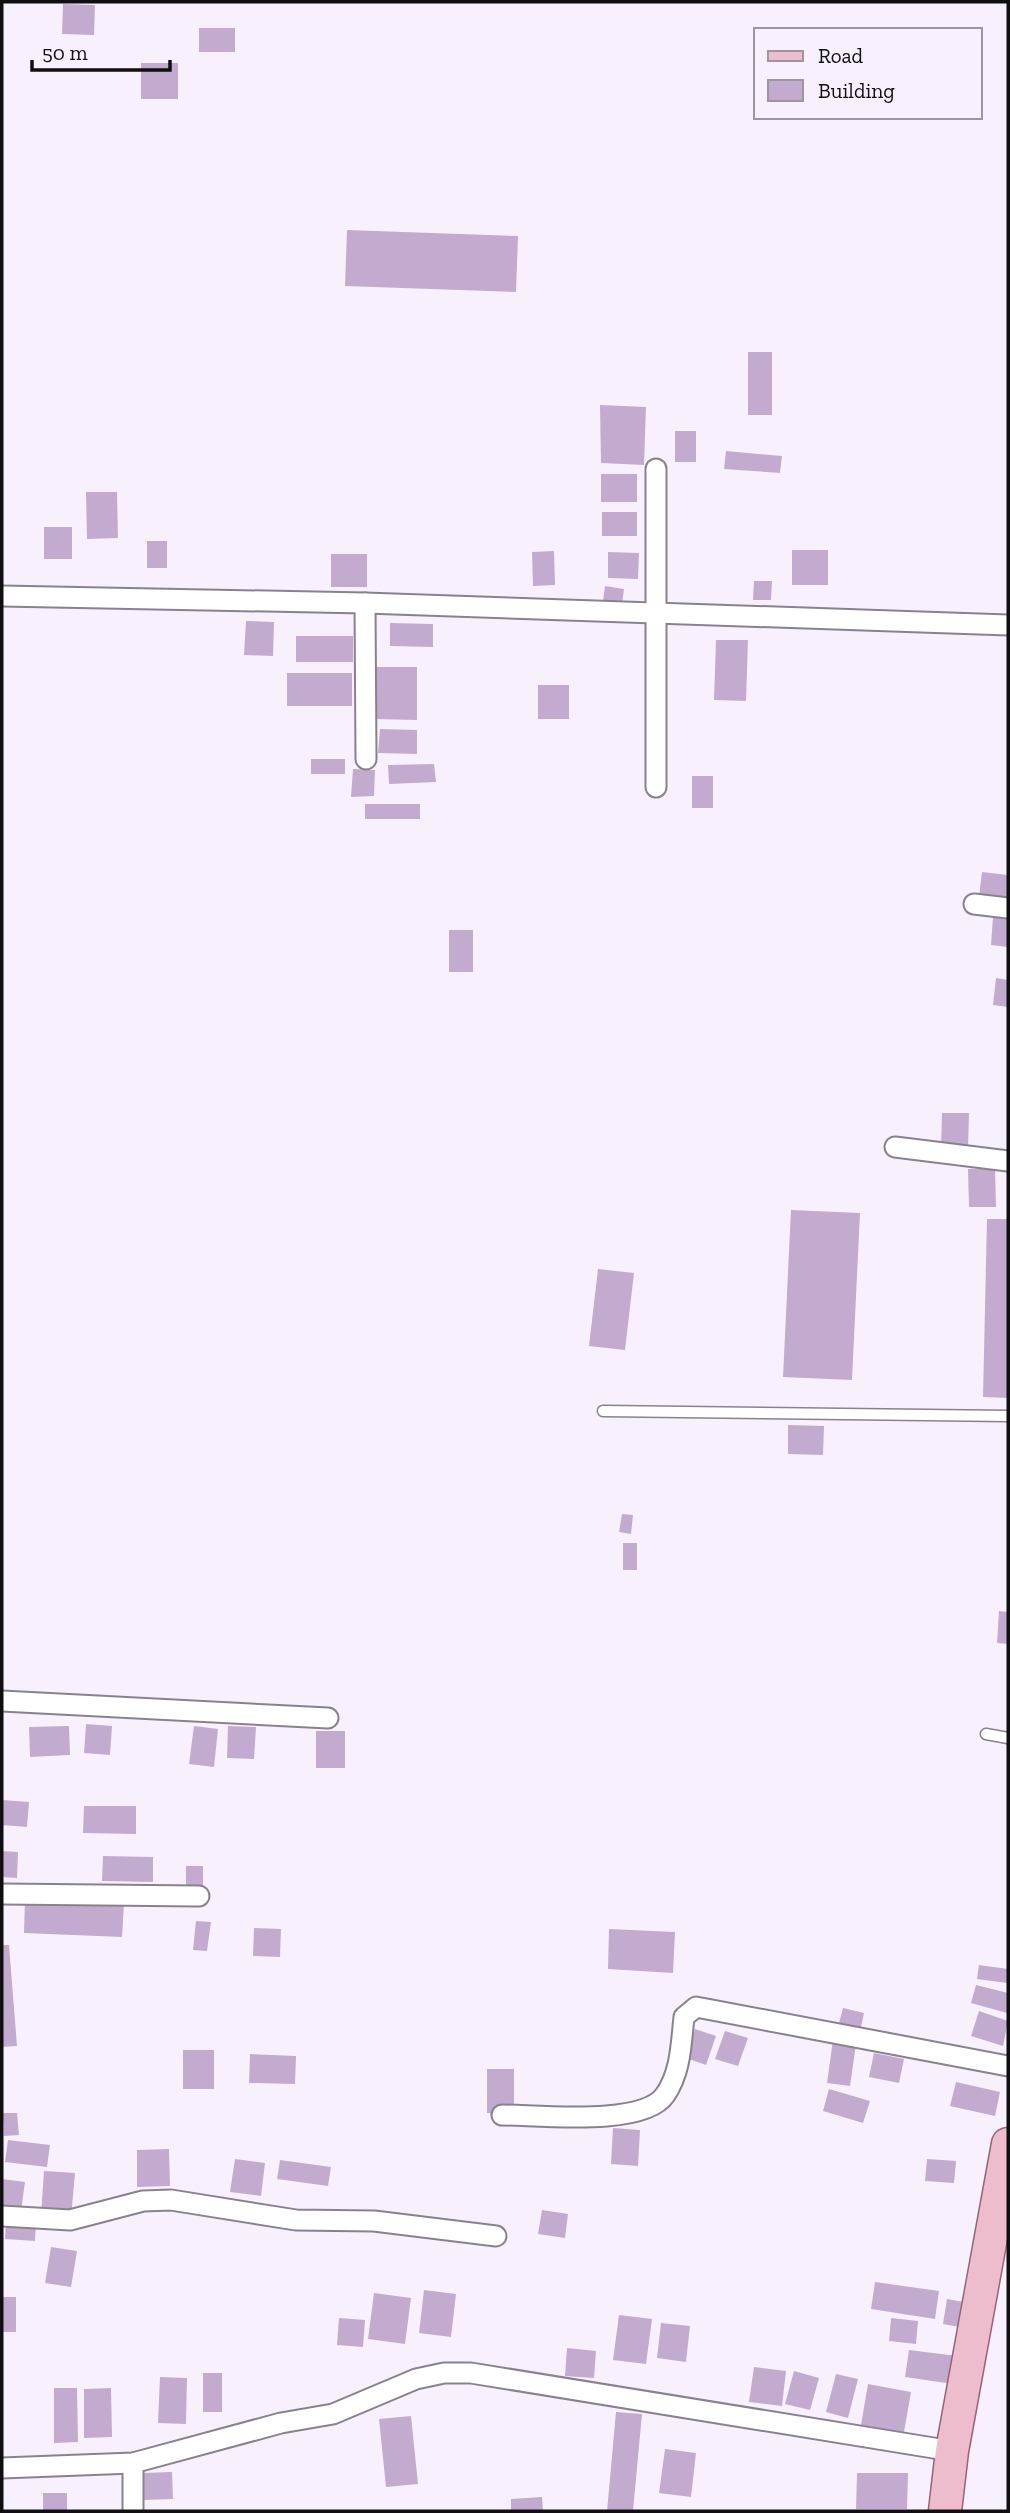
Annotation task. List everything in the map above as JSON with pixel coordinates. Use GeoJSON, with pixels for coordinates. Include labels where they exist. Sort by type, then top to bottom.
{"type":"FeatureCollection","features":[{"type":"Feature","properties":{"kind":"main road"},"geometry":{"type":"LineString","coordinates":[[945,2511],[951,2451],[1008,2144]]}},
{"type":"Feature","properties":{"kind":"street"},"geometry":{"type":"LineString","coordinates":[[656,469],[656,787]]}},
{"type":"Feature","properties":{"kind":"street"},"geometry":{"type":"LineString","coordinates":[[2,596],[365,603],[1008,625]]}},
{"type":"Feature","properties":{"kind":"street"},"geometry":{"type":"LineString","coordinates":[[365,603],[366,759]]}},
{"type":"Feature","properties":{"kind":"street"},"geometry":{"type":"LineString","coordinates":[[974,905],[1008,908]]}},
{"type":"Feature","properties":{"kind":"street"},"geometry":{"type":"LineString","coordinates":[[895,1147],[1008,1161]]}},
{"type":"Feature","properties":{"kind":"street"},"geometry":{"type":"LineString","coordinates":[[2,1701],[328,1718]]}},
{"type":"Feature","properties":{"kind":"street"},"geometry":{"type":"LineString","coordinates":[[2,1894],[198,1896]]}},
{"type":"Feature","properties":{"kind":"street"},"geometry":{"type":"LineString","coordinates":[[502,2115],[623,2115],[645,2111],[664,2097],[678,2068],[684,2017],[696,2007],[1008,2066]]}},
{"type":"Feature","properties":{"kind":"street"},"geometry":{"type":"LineString","coordinates":[[2,2216],[71,2220],[143,2201],[171,2200],[296,2220],[374,2221],[496,2236]]}},
{"type":"Feature","properties":{"kind":"street"},"geometry":{"type":"LineString","coordinates":[[2,2468],[133,2463],[281,2423],[333,2414],[416,2379],[444,2373],[471,2373],[951,2451]]}},
{"type":"Feature","properties":{"kind":"street"},"geometry":{"type":"LineString","coordinates":[[133,2463],[133,2511]]}},
{"type":"Feature","properties":{"kind":"lane"},"geometry":{"type":"LineString","coordinates":[[603,1410],[1008,1416]]}},
{"type":"Feature","properties":{"kind":"lane"},"geometry":{"type":"LineString","coordinates":[[986,1734],[1008,1738]]}},
{"type":"Feature","properties":{"kind":"building"},"geometry":{"type":"Polygon","coordinates":[[[63,4],[95,5],[94,35],[62,34],[63,4]]]}},
{"type":"Feature","properties":{"kind":"building"},"geometry":{"type":"Polygon","coordinates":[[[199,28],[235,28],[235,52],[199,52],[199,28]]]}},
{"type":"Feature","properties":{"kind":"building"},"geometry":{"type":"Polygon","coordinates":[[[141,63],[178,63],[178,99],[141,99],[141,63]]]}},
{"type":"Feature","properties":{"kind":"building"},"geometry":{"type":"Polygon","coordinates":[[[347,230],[518,236],[516,292],[345,286],[347,230]]]}},
{"type":"Feature","properties":{"kind":"building"},"geometry":{"type":"Polygon","coordinates":[[[748,352],[772,352],[772,415],[748,415],[748,352]]]}},
{"type":"Feature","properties":{"kind":"building"},"geometry":{"type":"Polygon","coordinates":[[[600,405],[646,407],[644,465],[601,463],[600,405]]]}},
{"type":"Feature","properties":{"kind":"building"},"geometry":{"type":"Polygon","coordinates":[[[675,431],[696,431],[696,462],[675,462],[675,431]]]}},
{"type":"Feature","properties":{"kind":"building"},"geometry":{"type":"Polygon","coordinates":[[[726,451],[782,456],[780,473],[724,469],[726,451]]]}},
{"type":"Feature","properties":{"kind":"building"},"geometry":{"type":"Polygon","coordinates":[[[601,474],[637,474],[637,502],[601,502],[601,474]]]}},
{"type":"Feature","properties":{"kind":"building"},"geometry":{"type":"Polygon","coordinates":[[[86,492],[117,492],[118,538],[87,539],[86,492]]]}},
{"type":"Feature","properties":{"kind":"building"},"geometry":{"type":"Polygon","coordinates":[[[602,512],[637,512],[637,536],[602,536],[602,512]]]}},
{"type":"Feature","properties":{"kind":"building"},"geometry":{"type":"Polygon","coordinates":[[[44,527],[72,527],[72,559],[44,559],[44,527]]]}},
{"type":"Feature","properties":{"kind":"building"},"geometry":{"type":"Polygon","coordinates":[[[147,541],[167,541],[167,568],[147,568],[147,541]]]}},
{"type":"Feature","properties":{"kind":"building"},"geometry":{"type":"Polygon","coordinates":[[[792,550],[828,550],[828,585],[792,585],[792,550]]]}},
{"type":"Feature","properties":{"kind":"building"},"geometry":{"type":"Polygon","coordinates":[[[554,551],[555,585],[533,586],[532,552],[554,551]]]}},
{"type":"Feature","properties":{"kind":"building"},"geometry":{"type":"Polygon","coordinates":[[[608,552],[639,553],[638,579],[608,578],[608,552]]]}},
{"type":"Feature","properties":{"kind":"building"},"geometry":{"type":"Polygon","coordinates":[[[331,554],[367,554],[367,587],[331,587],[331,554]]]}},
{"type":"Feature","properties":{"kind":"building"},"geometry":{"type":"Polygon","coordinates":[[[754,581],[772,581],[771,600],[753,600],[754,581]]]}},
{"type":"Feature","properties":{"kind":"building"},"geometry":{"type":"Polygon","coordinates":[[[605,586],[624,589],[622,604],[603,602],[605,586]]]}},
{"type":"Feature","properties":{"kind":"building"},"geometry":{"type":"Polygon","coordinates":[[[246,621],[274,622],[273,656],[244,655],[246,621]]]}},
{"type":"Feature","properties":{"kind":"building"},"geometry":{"type":"Polygon","coordinates":[[[390,623],[433,624],[433,647],[390,646],[390,623]]]}},
{"type":"Feature","properties":{"kind":"building"},"geometry":{"type":"Polygon","coordinates":[[[296,636],[353,636],[353,662],[296,662],[296,636]]]}},
{"type":"Feature","properties":{"kind":"building"},"geometry":{"type":"Polygon","coordinates":[[[716,640],[748,640],[746,701],[714,700],[716,640]]]}},
{"type":"Feature","properties":{"kind":"building"},"geometry":{"type":"Polygon","coordinates":[[[374,667],[417,667],[417,720],[373,719],[374,667]]]}},
{"type":"Feature","properties":{"kind":"building"},"geometry":{"type":"Polygon","coordinates":[[[287,673],[352,673],[352,706],[287,706],[287,673]]]}},
{"type":"Feature","properties":{"kind":"building"},"geometry":{"type":"Polygon","coordinates":[[[538,685],[569,685],[569,719],[538,719],[538,685]]]}},
{"type":"Feature","properties":{"kind":"building"},"geometry":{"type":"Polygon","coordinates":[[[380,729],[417,730],[417,754],[378,753],[380,729]]]}},
{"type":"Feature","properties":{"kind":"building"},"geometry":{"type":"Polygon","coordinates":[[[311,759],[345,759],[345,774],[311,774],[311,759]]]}},
{"type":"Feature","properties":{"kind":"building"},"geometry":{"type":"Polygon","coordinates":[[[434,764],[436,782],[389,784],[388,765],[434,764]]]}},
{"type":"Feature","properties":{"kind":"building"},"geometry":{"type":"Polygon","coordinates":[[[353,769],[375,770],[374,796],[351,797],[353,769]]]}},
{"type":"Feature","properties":{"kind":"building"},"geometry":{"type":"Polygon","coordinates":[[[692,776],[713,776],[713,808],[692,808],[692,776]]]}},
{"type":"Feature","properties":{"kind":"building"},"geometry":{"type":"Polygon","coordinates":[[[365,804],[420,804],[420,819],[365,819],[365,804]]]}},
{"type":"Feature","properties":{"kind":"building"},"geometry":{"type":"Polygon","coordinates":[[[982,872],[1008,875],[1008,900],[979,897],[982,872]]]}},
{"type":"Feature","properties":{"kind":"building"},"geometry":{"type":"Polygon","coordinates":[[[993,917],[1008,918],[1008,947],[991,945],[993,917]]]}},
{"type":"Feature","properties":{"kind":"building"},"geometry":{"type":"Polygon","coordinates":[[[449,930],[473,930],[473,972],[449,972],[449,930]]]}},
{"type":"Feature","properties":{"kind":"building"},"geometry":{"type":"Polygon","coordinates":[[[996,978],[1008,980],[1008,1007],[993,1005],[996,978]]]}},
{"type":"Feature","properties":{"kind":"building"},"geometry":{"type":"Polygon","coordinates":[[[942,1113],[969,1113],[968,1149],[941,1148],[942,1113]]]}},
{"type":"Feature","properties":{"kind":"building"},"geometry":{"type":"Polygon","coordinates":[[[995,1168],[996,1207],[969,1207],[968,1169],[995,1168]]]}},
{"type":"Feature","properties":{"kind":"building"},"geometry":{"type":"Polygon","coordinates":[[[791,1210],[860,1213],[852,1380],[783,1377],[791,1210]]]}},
{"type":"Feature","properties":{"kind":"building"},"geometry":{"type":"Polygon","coordinates":[[[987,1219],[1008,1219],[1008,1398],[983,1397],[987,1219]]]}},
{"type":"Feature","properties":{"kind":"building"},"geometry":{"type":"Polygon","coordinates":[[[598,1269],[634,1273],[625,1350],[589,1346],[598,1269]]]}},
{"type":"Feature","properties":{"kind":"building"},"geometry":{"type":"Polygon","coordinates":[[[788,1425],[824,1426],[823,1455],[788,1454],[788,1425]]]}},
{"type":"Feature","properties":{"kind":"building"},"geometry":{"type":"Polygon","coordinates":[[[622,1514],[633,1515],[631,1534],[619,1532],[622,1514]]]}},
{"type":"Feature","properties":{"kind":"building"},"geometry":{"type":"Polygon","coordinates":[[[623,1543],[637,1543],[637,1570],[623,1570],[623,1543]]]}},
{"type":"Feature","properties":{"kind":"building"},"geometry":{"type":"Polygon","coordinates":[[[999,1611],[1008,1612],[1008,1644],[997,1643],[999,1611]]]}},
{"type":"Feature","properties":{"kind":"building"},"geometry":{"type":"Polygon","coordinates":[[[86,1724],[112,1726],[110,1755],[84,1753],[86,1724]]]}},
{"type":"Feature","properties":{"kind":"building"},"geometry":{"type":"Polygon","coordinates":[[[69,1726],[70,1755],[30,1757],[29,1727],[69,1726]]]}},
{"type":"Feature","properties":{"kind":"building"},"geometry":{"type":"Polygon","coordinates":[[[194,1726],[218,1729],[214,1767],[189,1764],[194,1726]]]}},
{"type":"Feature","properties":{"kind":"building"},"geometry":{"type":"Polygon","coordinates":[[[228,1726],[256,1727],[254,1759],[227,1758],[228,1726]]]}},
{"type":"Feature","properties":{"kind":"building"},"geometry":{"type":"Polygon","coordinates":[[[316,1731],[345,1731],[345,1768],[316,1768],[316,1731]]]}},
{"type":"Feature","properties":{"kind":"building"},"geometry":{"type":"Polygon","coordinates":[[[2,1800],[29,1802],[27,1827],[2,1825],[2,1800]]]}},
{"type":"Feature","properties":{"kind":"building"},"geometry":{"type":"Polygon","coordinates":[[[84,1806],[136,1806],[136,1834],[83,1833],[84,1806]]]}},
{"type":"Feature","properties":{"kind":"building"},"geometry":{"type":"Polygon","coordinates":[[[2,1851],[18,1852],[17,1878],[2,1877],[2,1851]]]}},
{"type":"Feature","properties":{"kind":"building"},"geometry":{"type":"Polygon","coordinates":[[[103,1856],[153,1857],[153,1882],[102,1881],[103,1856]]]}},
{"type":"Feature","properties":{"kind":"building"},"geometry":{"type":"Polygon","coordinates":[[[186,1866],[203,1866],[203,1886],[186,1886],[186,1866]]]}},
{"type":"Feature","properties":{"kind":"building"},"geometry":{"type":"Polygon","coordinates":[[[25,1900],[124,1904],[122,1937],[24,1933],[25,1900]]]}},
{"type":"Feature","properties":{"kind":"building"},"geometry":{"type":"Polygon","coordinates":[[[196,1921],[211,1922],[207,1951],[193,1950],[196,1921]]]}},
{"type":"Feature","properties":{"kind":"building"},"geometry":{"type":"Polygon","coordinates":[[[254,1928],[281,1929],[280,1957],[253,1956],[254,1928]]]}},
{"type":"Feature","properties":{"kind":"building"},"geometry":{"type":"Polygon","coordinates":[[[609,1929],[675,1932],[673,1973],[608,1969],[609,1929]]]}},
{"type":"Feature","properties":{"kind":"building"},"geometry":{"type":"Polygon","coordinates":[[[2,1945],[9,1945],[17,2046],[2,2047],[2,1945]]]}},
{"type":"Feature","properties":{"kind":"building"},"geometry":{"type":"Polygon","coordinates":[[[979,1965],[1008,1969],[1007,1983],[977,1979],[979,1965]]]}},
{"type":"Feature","properties":{"kind":"building"},"geometry":{"type":"Polygon","coordinates":[[[976,1985],[1008,1993],[1007,2013],[971,2003],[976,1985]]]}},
{"type":"Feature","properties":{"kind":"building"},"geometry":{"type":"Polygon","coordinates":[[[843,2008],[864,2013],[859,2036],[837,2031],[843,2008]]]}},
{"type":"Feature","properties":{"kind":"building"},"geometry":{"type":"Polygon","coordinates":[[[979,2011],[1008,2021],[1003,2046],[971,2036],[979,2011]]]}},
{"type":"Feature","properties":{"kind":"building"},"geometry":{"type":"Polygon","coordinates":[[[695,2029],[716,2036],[706,2065],[686,2058],[695,2029]]]}},
{"type":"Feature","properties":{"kind":"building"},"geometry":{"type":"Polygon","coordinates":[[[725,2031],[748,2038],[738,2066],[715,2059],[725,2031]]]}},
{"type":"Feature","properties":{"kind":"building"},"geometry":{"type":"Polygon","coordinates":[[[833,2040],[856,2044],[850,2086],[827,2083],[833,2040]]]}},
{"type":"Feature","properties":{"kind":"building"},"geometry":{"type":"Polygon","coordinates":[[[183,2050],[214,2050],[214,2089],[183,2089],[183,2050]]]}},
{"type":"Feature","properties":{"kind":"building"},"geometry":{"type":"Polygon","coordinates":[[[874,2053],[904,2059],[899,2083],[869,2077],[874,2053]]]}},
{"type":"Feature","properties":{"kind":"building"},"geometry":{"type":"Polygon","coordinates":[[[250,2054],[296,2056],[295,2084],[249,2083],[250,2054]]]}},
{"type":"Feature","properties":{"kind":"building"},"geometry":{"type":"Polygon","coordinates":[[[487,2069],[514,2069],[514,2113],[487,2113],[487,2069]]]}},
{"type":"Feature","properties":{"kind":"building"},"geometry":{"type":"Polygon","coordinates":[[[956,2082],[1000,2092],[995,2116],[950,2106],[956,2082]]]}},
{"type":"Feature","properties":{"kind":"building"},"geometry":{"type":"Polygon","coordinates":[[[829,2089],[870,2101],[863,2123],[823,2111],[829,2089]]]}},
{"type":"Feature","properties":{"kind":"building"},"geometry":{"type":"Polygon","coordinates":[[[3,2113],[17,2113],[19,2135],[4,2136],[3,2113]]]}},
{"type":"Feature","properties":{"kind":"building"},"geometry":{"type":"Polygon","coordinates":[[[613,2128],[640,2130],[638,2166],[611,2164],[613,2128]]]}},
{"type":"Feature","properties":{"kind":"building"},"geometry":{"type":"Polygon","coordinates":[[[8,2140],[50,2145],[47,2167],[5,2162],[8,2140]]]}},
{"type":"Feature","properties":{"kind":"building"},"geometry":{"type":"Polygon","coordinates":[[[169,2149],[170,2186],[137,2187],[137,2150],[169,2149]]]}},
{"type":"Feature","properties":{"kind":"building"},"geometry":{"type":"Polygon","coordinates":[[[235,2159],[265,2163],[261,2196],[230,2192],[235,2159]]]}},
{"type":"Feature","properties":{"kind":"building"},"geometry":{"type":"Polygon","coordinates":[[[927,2159],[956,2161],[954,2183],[925,2181],[927,2159]]]}},
{"type":"Feature","properties":{"kind":"building"},"geometry":{"type":"Polygon","coordinates":[[[280,2160],[331,2167],[328,2186],[277,2179],[280,2160]]]}},
{"type":"Feature","properties":{"kind":"building"},"geometry":{"type":"Polygon","coordinates":[[[44,2171],[75,2173],[71,2218],[41,2215],[44,2171]]]}},
{"type":"Feature","properties":{"kind":"building"},"geometry":{"type":"Polygon","coordinates":[[[2,2179],[25,2182],[20,2219],[2,2216],[2,2179]]]}},
{"type":"Feature","properties":{"kind":"building"},"geometry":{"type":"Polygon","coordinates":[[[542,2210],[568,2214],[565,2238],[538,2234],[542,2210]]]}},
{"type":"Feature","properties":{"kind":"building"},"geometry":{"type":"Polygon","coordinates":[[[6,2221],[36,2223],[35,2241],[5,2239],[6,2221]]]}},
{"type":"Feature","properties":{"kind":"building"},"geometry":{"type":"Polygon","coordinates":[[[51,2247],[77,2251],[71,2287],[45,2283],[51,2247]]]}},
{"type":"Feature","properties":{"kind":"building"},"geometry":{"type":"Polygon","coordinates":[[[875,2282],[939,2291],[935,2319],[871,2309],[875,2282]]]}},
{"type":"Feature","properties":{"kind":"building"},"geometry":{"type":"Polygon","coordinates":[[[424,2290],[456,2294],[451,2337],[419,2333],[424,2290]]]}},
{"type":"Feature","properties":{"kind":"building"},"geometry":{"type":"Polygon","coordinates":[[[374,2293],[411,2298],[405,2344],[368,2339],[374,2293]]]}},
{"type":"Feature","properties":{"kind":"building"},"geometry":{"type":"Polygon","coordinates":[[[2,2297],[16,2297],[16,2332],[2,2332],[2,2297]]]}},
{"type":"Feature","properties":{"kind":"building"},"geometry":{"type":"Polygon","coordinates":[[[947,2299],[974,2304],[970,2329],[943,2324],[947,2299]]]}},
{"type":"Feature","properties":{"kind":"building"},"geometry":{"type":"Polygon","coordinates":[[[619,2315],[652,2319],[646,2364],[613,2360],[619,2315]]]}},
{"type":"Feature","properties":{"kind":"building"},"geometry":{"type":"Polygon","coordinates":[[[339,2318],[365,2320],[363,2347],[337,2345],[339,2318]]]}},
{"type":"Feature","properties":{"kind":"building"},"geometry":{"type":"Polygon","coordinates":[[[891,2318],[918,2321],[916,2344],[889,2341],[891,2318]]]}},
{"type":"Feature","properties":{"kind":"building"},"geometry":{"type":"Polygon","coordinates":[[[661,2323],[690,2326],[686,2362],[657,2358],[661,2323]]]}},
{"type":"Feature","properties":{"kind":"building"},"geometry":{"type":"Polygon","coordinates":[[[567,2348],[596,2351],[594,2378],[565,2376],[567,2348]]]}},
{"type":"Feature","properties":{"kind":"building"},"geometry":{"type":"Polygon","coordinates":[[[909,2350],[957,2356],[953,2384],[905,2377],[909,2350]]]}},
{"type":"Feature","properties":{"kind":"building"},"geometry":{"type":"Polygon","coordinates":[[[754,2367],[786,2371],[782,2406],[749,2402],[754,2367]]]}},
{"type":"Feature","properties":{"kind":"building"},"geometry":{"type":"Polygon","coordinates":[[[794,2371],[819,2378],[810,2410],[785,2404],[794,2371]]]}},
{"type":"Feature","properties":{"kind":"building"},"geometry":{"type":"Polygon","coordinates":[[[203,2373],[222,2373],[222,2412],[203,2412],[203,2373]]]}},
{"type":"Feature","properties":{"kind":"building"},"geometry":{"type":"Polygon","coordinates":[[[836,2374],[858,2379],[848,2418],[826,2412],[836,2374]]]}},
{"type":"Feature","properties":{"kind":"building"},"geometry":{"type":"Polygon","coordinates":[[[160,2377],[187,2378],[186,2424],[158,2423],[160,2377]]]}},
{"type":"Feature","properties":{"kind":"building"},"geometry":{"type":"Polygon","coordinates":[[[868,2384],[911,2392],[904,2432],[861,2425],[868,2384]]]}},
{"type":"Feature","properties":{"kind":"building"},"geometry":{"type":"Polygon","coordinates":[[[54,2388],[77,2388],[78,2442],[54,2443],[54,2388]]]}},
{"type":"Feature","properties":{"kind":"building"},"geometry":{"type":"Polygon","coordinates":[[[111,2388],[112,2437],[84,2438],[84,2389],[111,2388]]]}},
{"type":"Feature","properties":{"kind":"building"},"geometry":{"type":"Polygon","coordinates":[[[616,2412],[642,2414],[633,2511],[607,2511],[616,2412]]]}},
{"type":"Feature","properties":{"kind":"building"},"geometry":{"type":"Polygon","coordinates":[[[411,2416],[418,2484],[386,2487],[379,2419],[411,2416]]]}},
{"type":"Feature","properties":{"kind":"building"},"geometry":{"type":"Polygon","coordinates":[[[665,2449],[696,2453],[691,2497],[659,2493],[665,2449]]]}},
{"type":"Feature","properties":{"kind":"building"},"geometry":{"type":"Polygon","coordinates":[[[172,2472],[173,2499],[144,2500],[143,2473],[172,2472]]]}},
{"type":"Feature","properties":{"kind":"building"},"geometry":{"type":"Polygon","coordinates":[[[857,2473],[908,2473],[907,2509],[856,2509],[857,2473]]]}},
{"type":"Feature","properties":{"kind":"building"},"geometry":{"type":"Polygon","coordinates":[[[43,2493],[67,2493],[67,2511],[43,2511],[43,2493]]]}},
{"type":"Feature","properties":{"kind":"building"},"geometry":{"type":"Polygon","coordinates":[[[542,2497],[543,2511],[511,2511],[511,2499],[542,2497]]]}}]}
